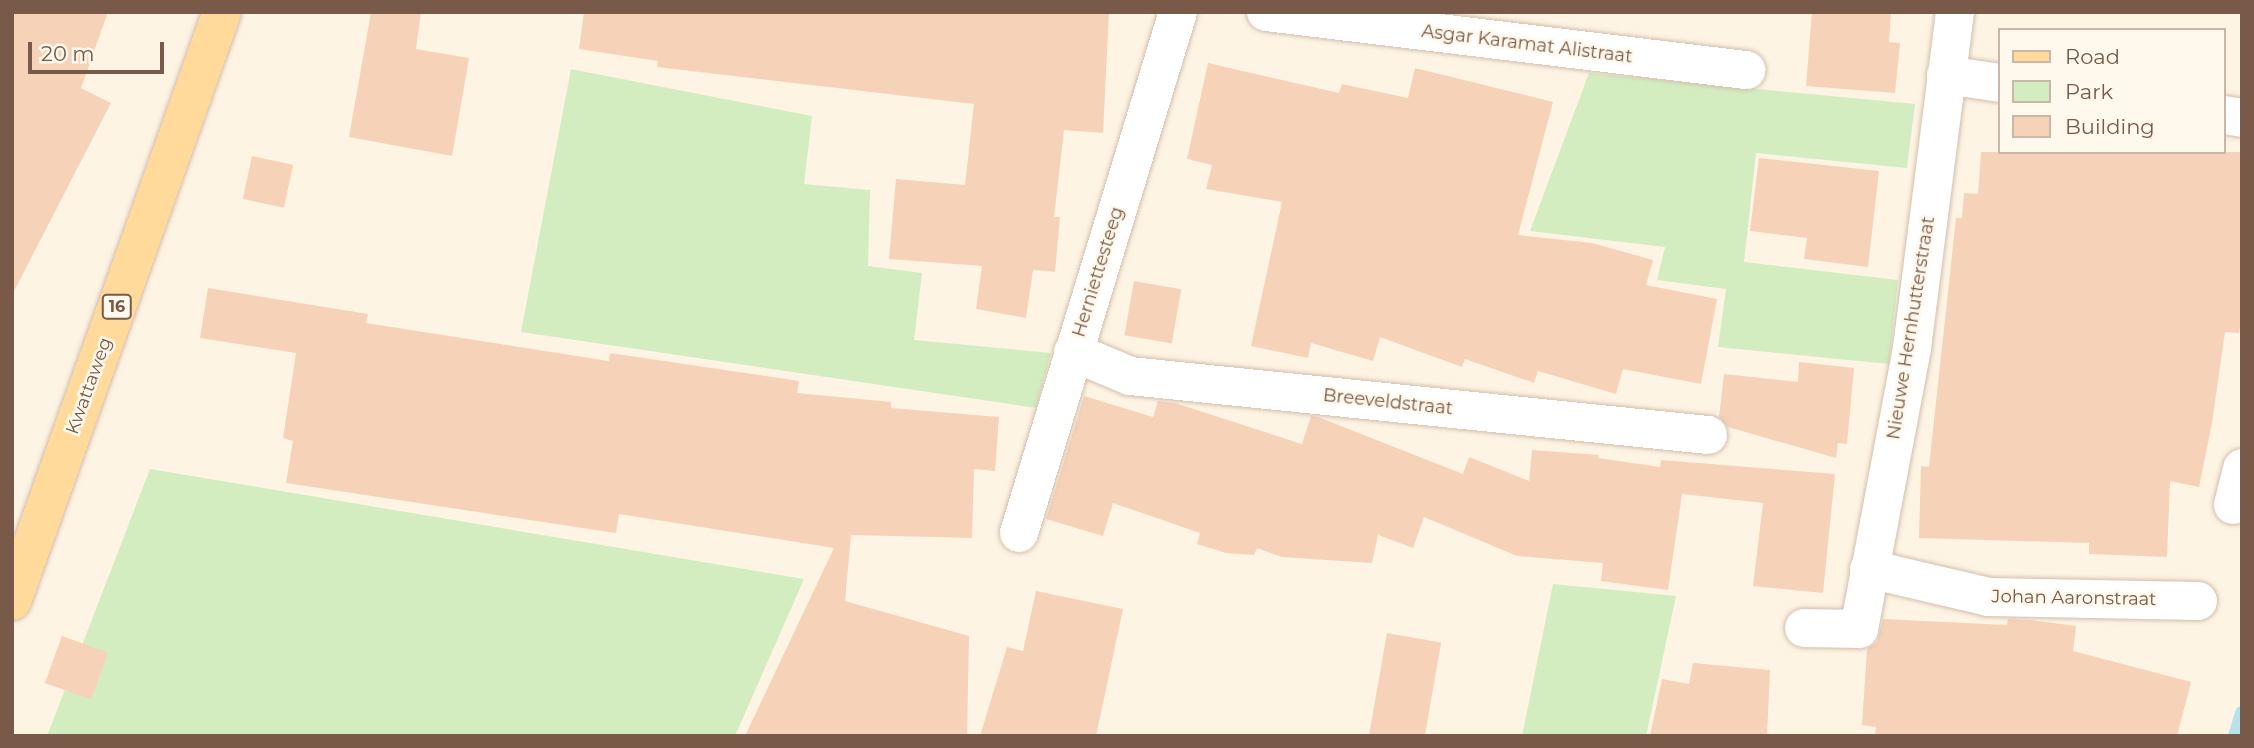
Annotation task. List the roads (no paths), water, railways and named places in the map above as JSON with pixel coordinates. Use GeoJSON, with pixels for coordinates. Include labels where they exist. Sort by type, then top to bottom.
{"type":"FeatureCollection","features":[{"type":"Feature","properties":{"kind":"main road","name":"Kwattaweg"},"geometry":{"type":"LineString","coordinates":[[12,601],[222,12]]}},
{"type":"Feature","properties":{"kind":"street","name":"Herniettesteeg"},"geometry":{"type":"LineString","coordinates":[[1019,533],[1178,12]]}},
{"type":"Feature","properties":{"kind":"street","name":"Asgar Karamat Alistraat"},"geometry":{"type":"LineString","coordinates":[[1266,12],[1747,71]]}},
{"type":"Feature","properties":{"kind":"street","name":"Nieuwe Hernhutterstraat"},"geometry":{"type":"LineString","coordinates":[[1804,628],[1858,629],[1912,348],[1955,12]]}},
{"type":"Feature","properties":{"kind":"street"},"geometry":{"type":"LineString","coordinates":[[1947,75],[1998,83]]}},
{"type":"Feature","properties":{"kind":"street","name":"Breeveldstraat"},"geometry":{"type":"LineString","coordinates":[[1073,352],[1130,376],[1708,435]]}},
{"type":"Feature","properties":{"kind":"street"},"geometry":{"type":"LineString","coordinates":[[2233,505],[2242,468]]}},
{"type":"Feature","properties":{"kind":"street","name":"Johan Aaronstraat"},"geometry":{"type":"LineString","coordinates":[[1869,569],[1988,597],[2198,601]]}},
{"type":"Feature","properties":{"kind":"waterway"},"geometry":{"type":"LineString","coordinates":[[2235,736],[2242,713]]}}]}
